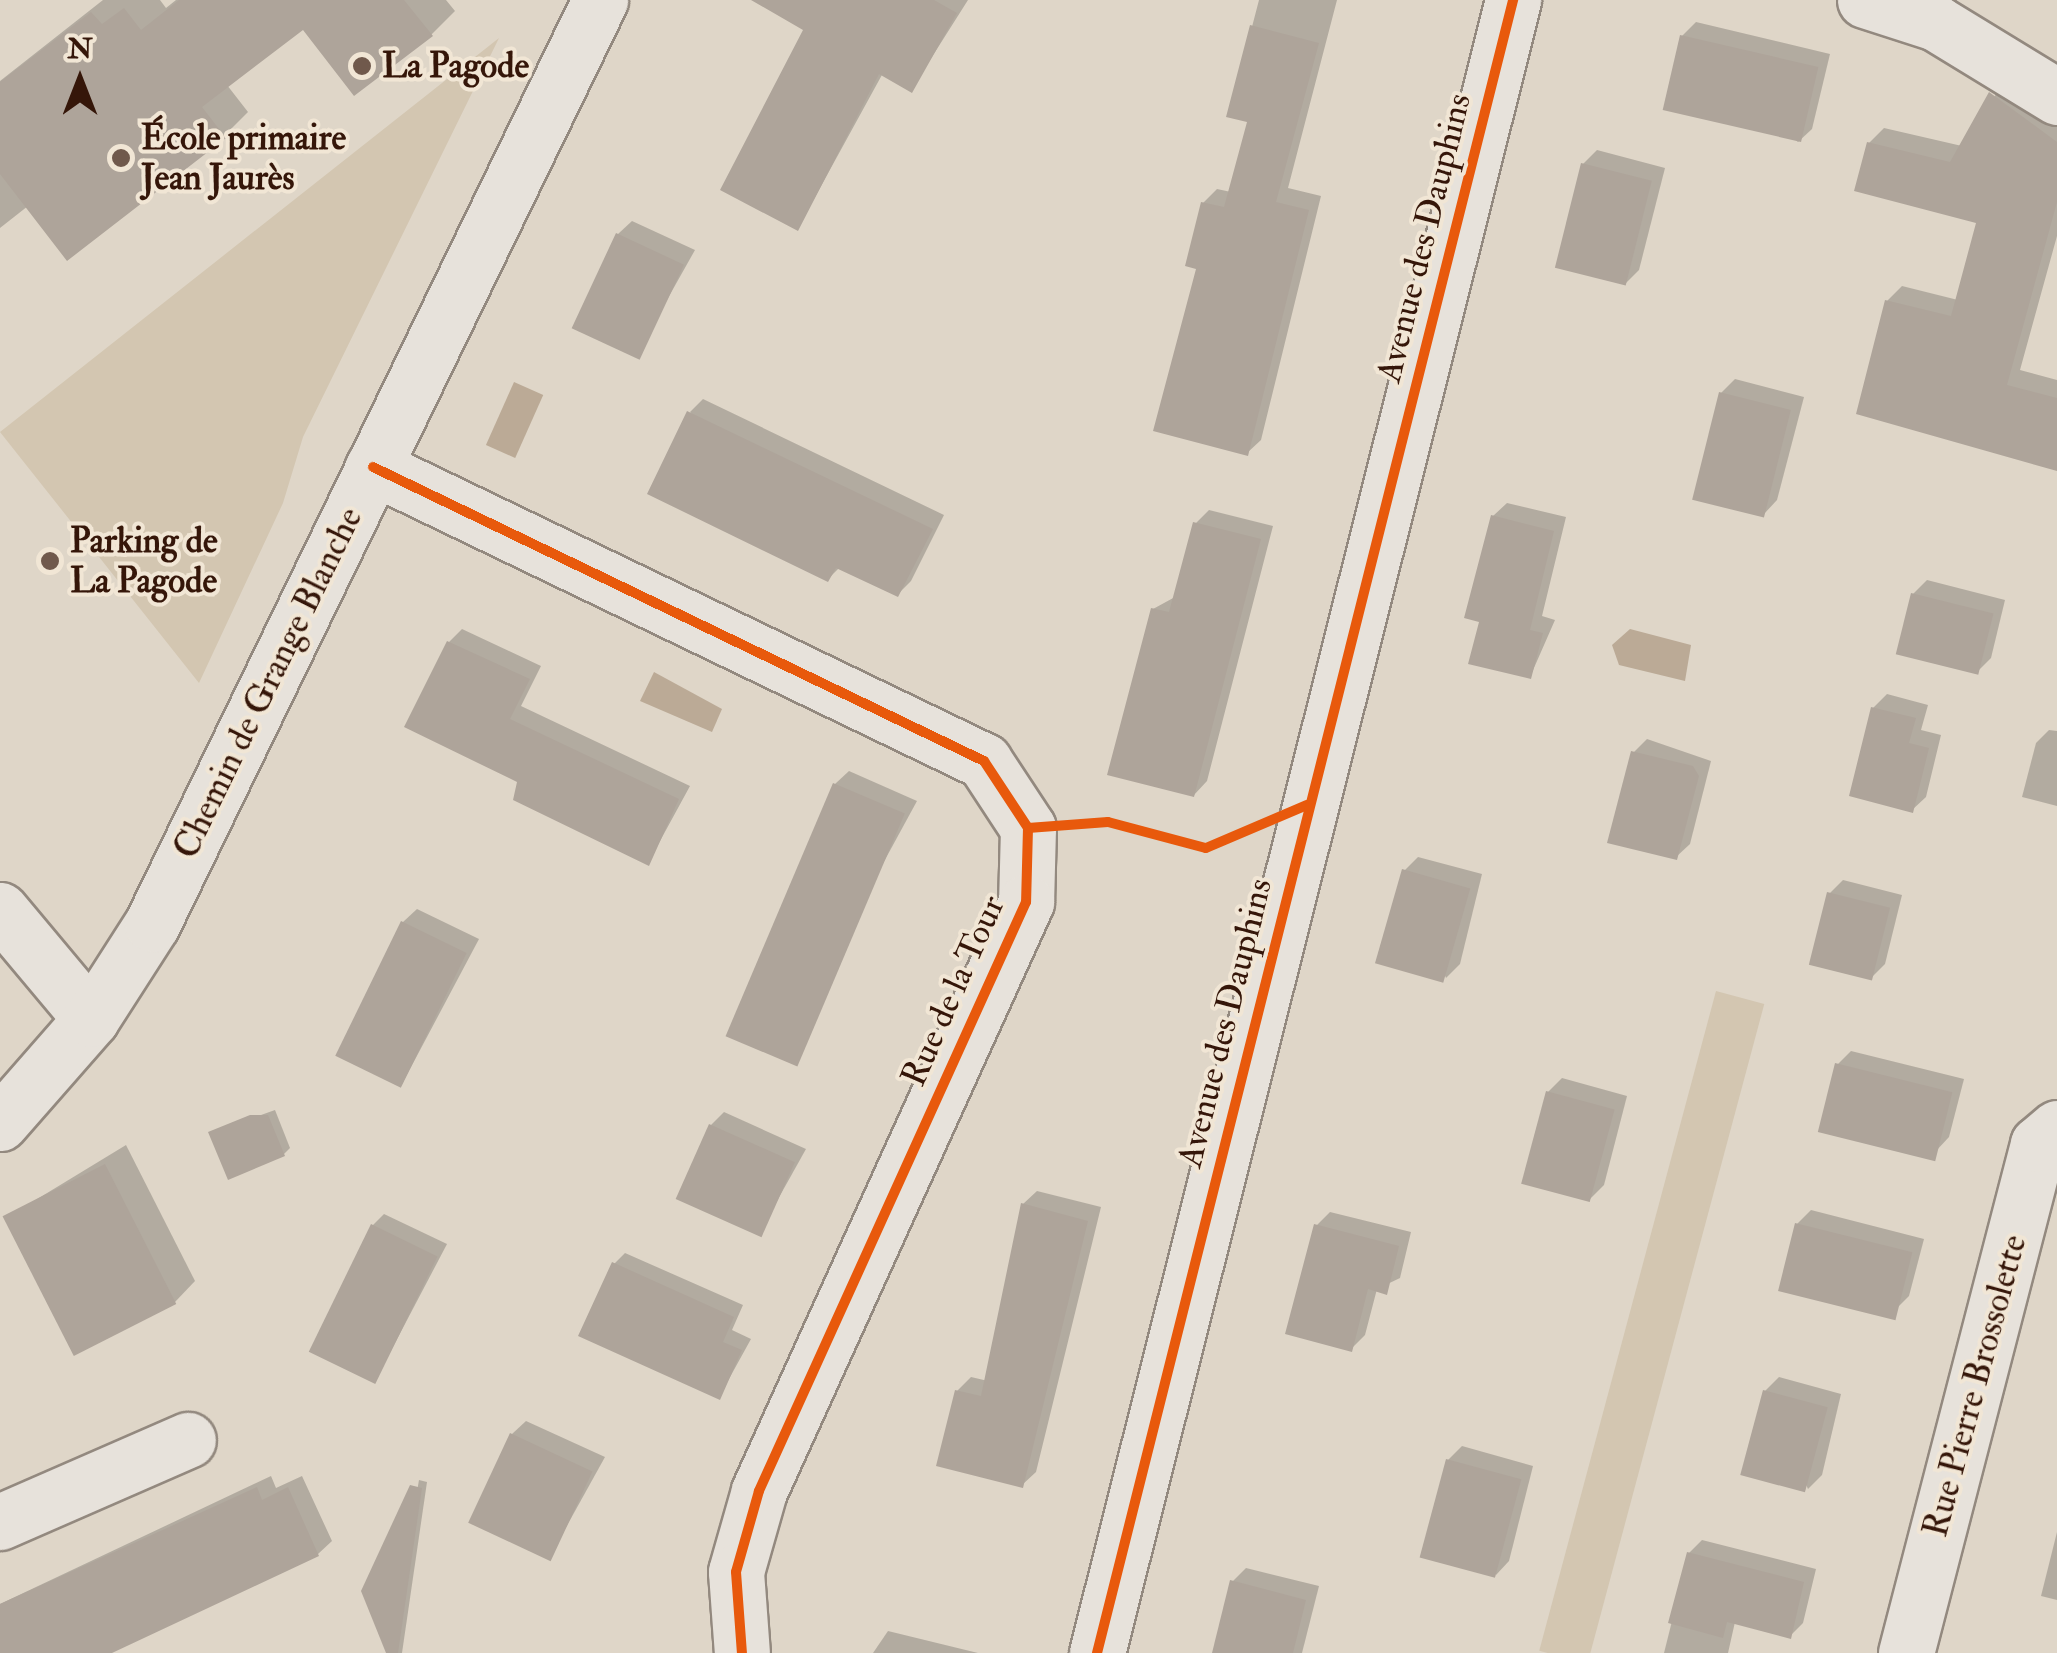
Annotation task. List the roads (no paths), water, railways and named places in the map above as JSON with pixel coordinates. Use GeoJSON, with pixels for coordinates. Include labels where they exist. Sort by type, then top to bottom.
{"type":"FeatureCollection","features":[{"type":"Feature","properties":{"kind":"street","name":"Chemin de Grange Blanche"},"geometry":{"type":"LineString","coordinates":[[0,1123],[91,1019],[152,924],[600,0]]}},
{"type":"Feature","properties":{"kind":"street","name":"Avenue des Dauphins"},"geometry":{"type":"LineString","coordinates":[[1097,1653],[1512,0]]}},
{"type":"Feature","properties":{"kind":"street"},"geometry":{"type":"LineString","coordinates":[[1865,0],[1936,22],[2057,97]]}},
{"type":"Feature","properties":{"kind":"street","name":"Rue de la Tour"},"geometry":{"type":"LineString","coordinates":[[373,467],[984,762],[1028,828],[1026,902],[758,1491],[736,1572],[742,1653]]}},
{"type":"Feature","properties":{"kind":"street"},"geometry":{"type":"LineString","coordinates":[[0,910],[91,1019]]}},
{"type":"Feature","properties":{"kind":"street","name":"Rue Pierre Brossolette"},"geometry":{"type":"LineString","coordinates":[[1906,1653],[2038,1144],[2057,1128]]}},
{"type":"Feature","properties":{"kind":"street"},"geometry":{"type":"LineString","coordinates":[[6,1505],[188,1440]]}},
{"type":"Feature","properties":{"kind":"place","name":"La Pagode"},"geometry":{"type":"Point","coordinates":[362,66]}},
{"type":"Feature","properties":{"kind":"place","name":"École primaire Jean Jaurès"},"geometry":{"type":"Point","coordinates":[121,158]}},
{"type":"Feature","properties":{"kind":"place","name":"Parking de La Pagode"},"geometry":{"type":"Point","coordinates":[50,561]}}]}
